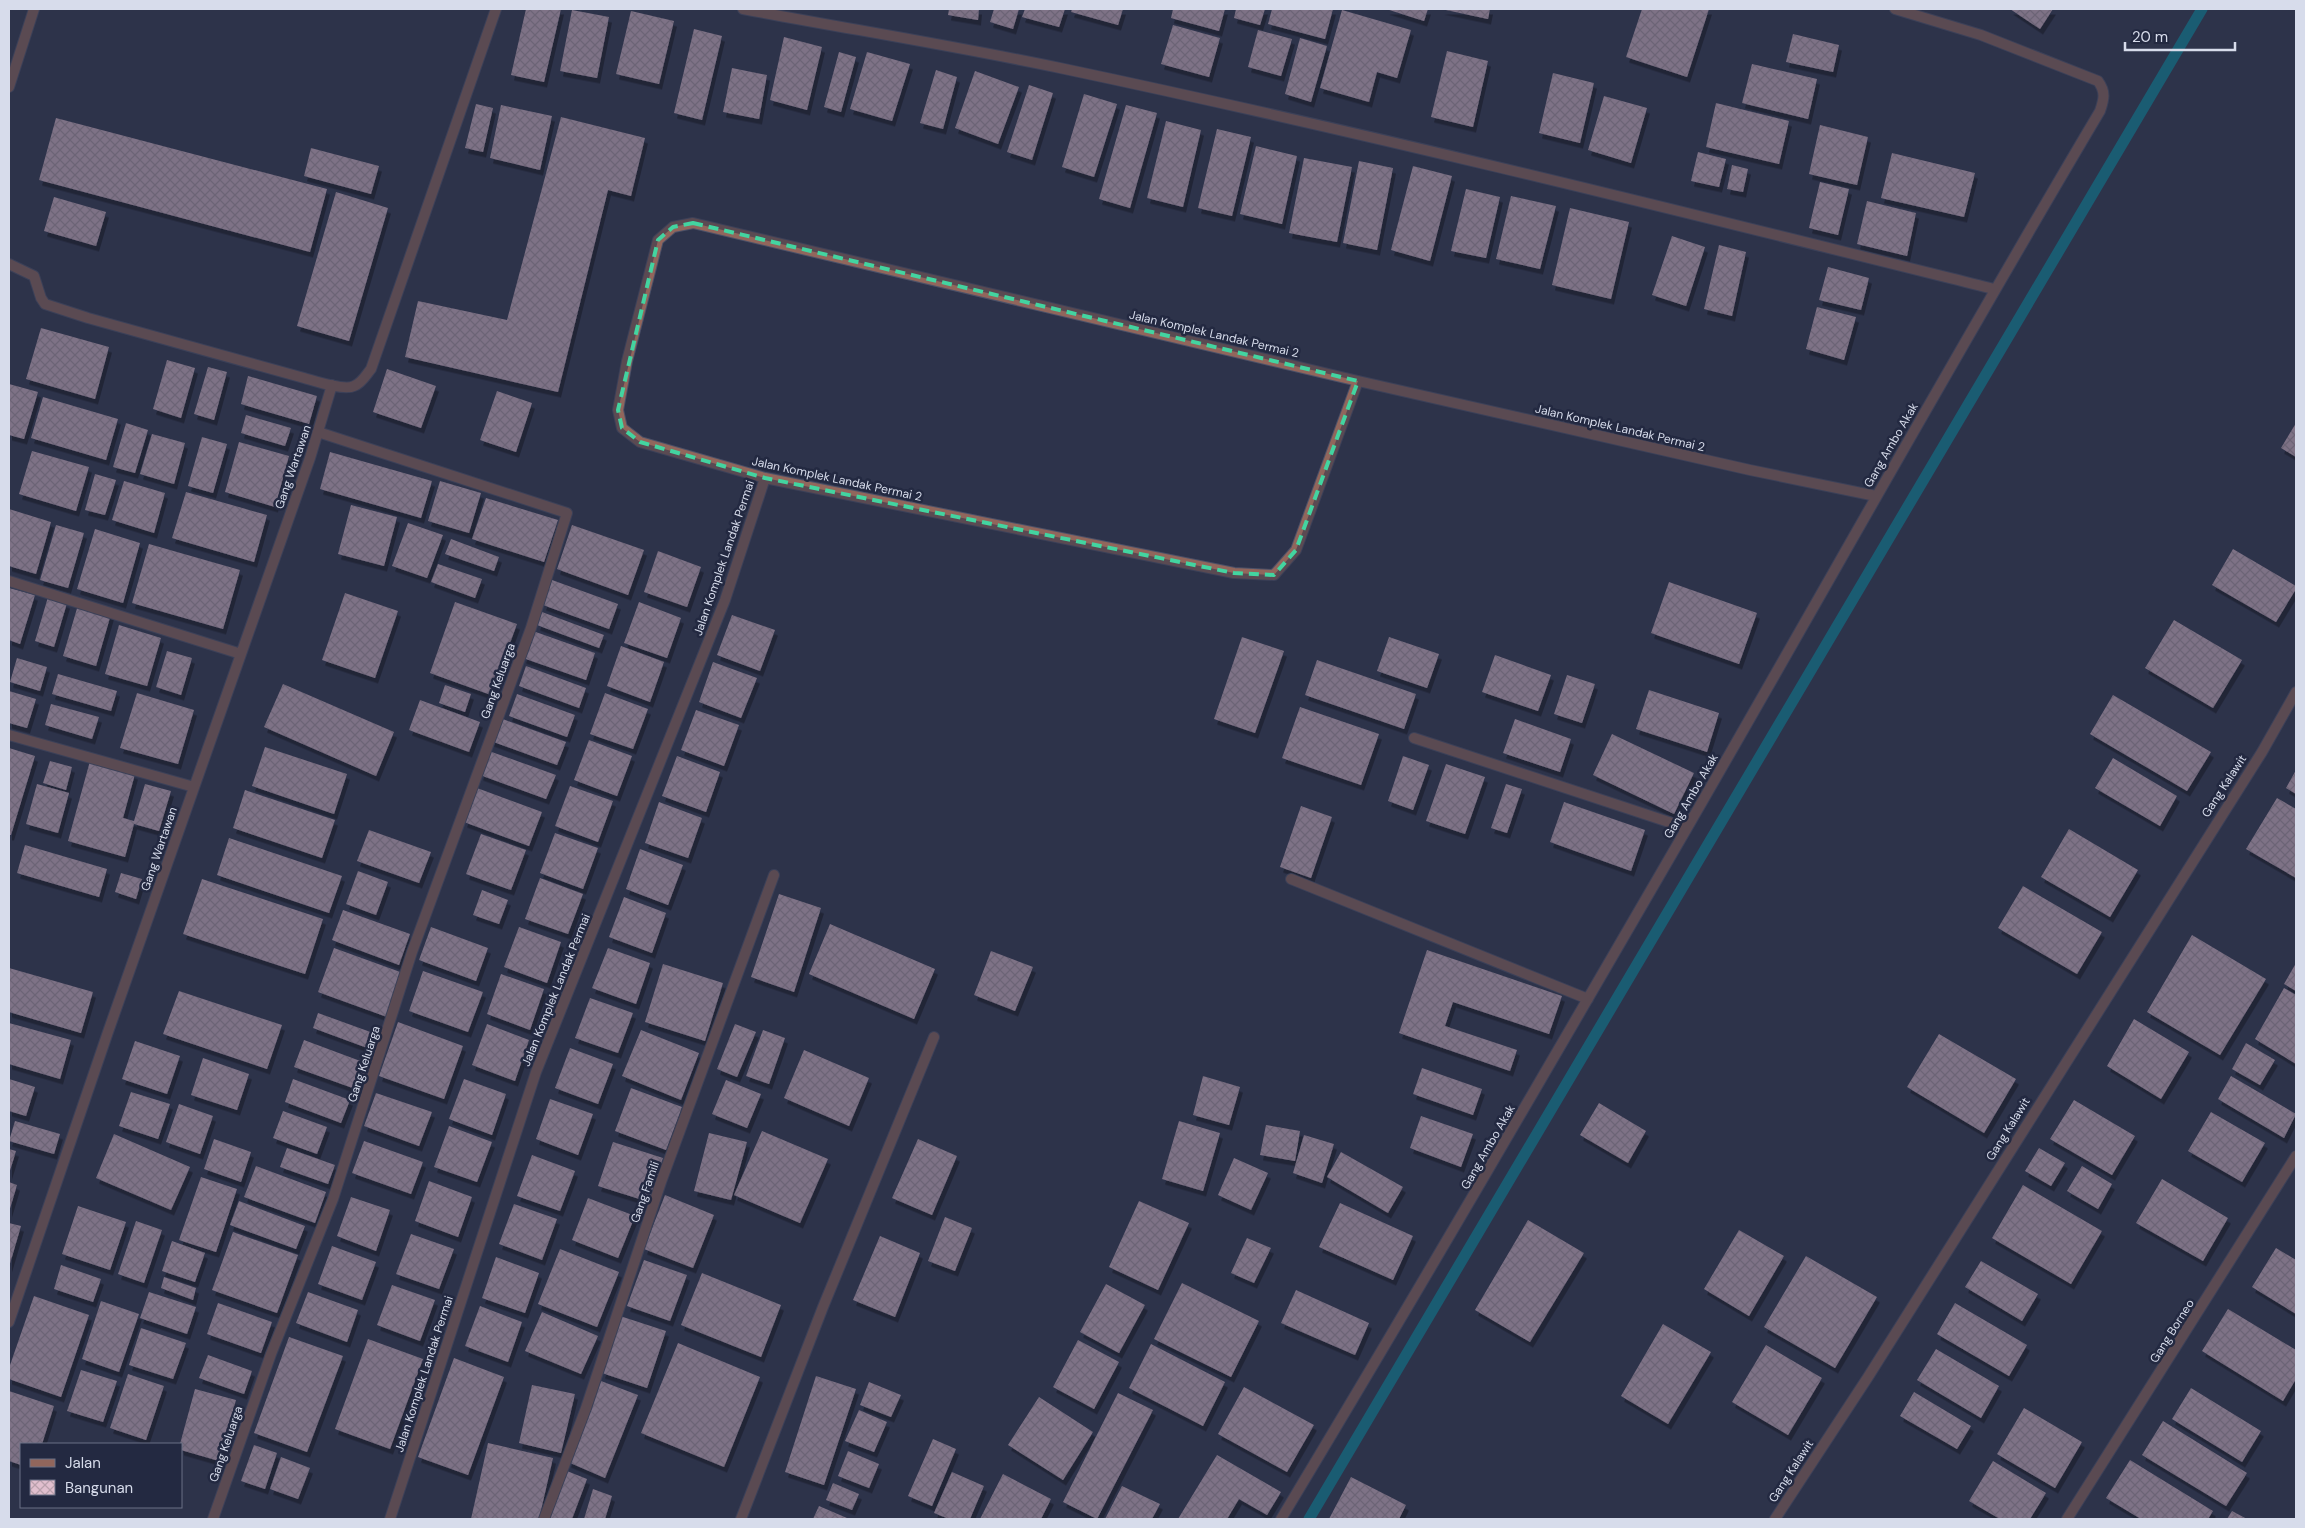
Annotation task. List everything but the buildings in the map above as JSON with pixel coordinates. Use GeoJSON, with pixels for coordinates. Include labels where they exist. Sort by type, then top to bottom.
{"type":"FeatureCollection","features":[{"type":"Feature","properties":{"kind":"street"},"geometry":{"type":"LineString","coordinates":[[9,88],[34,9]]}},
{"type":"Feature","properties":{"kind":"street"},"geometry":{"type":"LineString","coordinates":[[9,264],[34,276],[41,298],[45,304],[88,318],[332,385],[353,387],[362,382],[371,369],[496,9]]}},
{"type":"Feature","properties":{"kind":"street"},"geometry":{"type":"LineString","coordinates":[[744,9],[1056,68],[1249,110],[1605,192],[1994,289]]}},
{"type":"Feature","properties":{"kind":"street","name":"Gang Ambo Akak"},"geometry":{"type":"LineString","coordinates":[[1281,1519],[1471,1202],[1687,828],[1994,289],[2100,111],[2105,96],[2103,87],[2098,81],[1981,35],[1895,9]]}},
{"type":"Feature","properties":{"kind":"street","name":"Jalan Komplek Landak Permai 2"},"geometry":{"type":"LineString","coordinates":[[1358,381],[1296,550],[1274,575],[1234,573],[765,478],[640,442],[622,428],[618,410],[627,360],[658,240],[672,227],[693,223],[1358,381],[1741,468],[1876,496]]}},
{"type":"Feature","properties":{"kind":"street","name":"Gang Wartawan"},"geometry":{"type":"LineString","coordinates":[[9,1322],[318,432],[332,385]]}},
{"type":"Feature","properties":{"kind":"street","name":"Gang Keluarga"},"geometry":{"type":"LineString","coordinates":[[214,1519],[271,1354],[333,1199],[416,943],[534,615],[567,513],[318,432]]}},
{"type":"Feature","properties":{"kind":"street","name":"Jalan Komplek Landak Permai"},"geometry":{"type":"LineString","coordinates":[[390,1519],[536,1072],[725,600],[765,478]]}},
{"type":"Feature","properties":{"kind":"street"},"geometry":{"type":"LineString","coordinates":[[9,581],[241,654]]}},
{"type":"Feature","properties":{"kind":"street","name":"Gang Kalawit"},"geometry":{"type":"LineString","coordinates":[[1775,1519],[1868,1377],[2262,752],[2296,692]]}},
{"type":"Feature","properties":{"kind":"street"},"geometry":{"type":"LineString","coordinates":[[9,735],[194,787]]}},
{"type":"Feature","properties":{"kind":"street"},"geometry":{"type":"LineString","coordinates":[[1414,738],[1687,828]]}},
{"type":"Feature","properties":{"kind":"street","name":"Gang Famili"},"geometry":{"type":"LineString","coordinates":[[544,1519],[586,1408],[661,1182],[774,875]]}},
{"type":"Feature","properties":{"kind":"street"},"geometry":{"type":"LineString","coordinates":[[1291,879],[1588,999]]}},
{"type":"Feature","properties":{"kind":"street"},"geometry":{"type":"LineString","coordinates":[[741,1519],[823,1307],[934,1038]]}},
{"type":"Feature","properties":{"kind":"street","name":"Gang Borneo"},"geometry":{"type":"LineString","coordinates":[[2067,1519],[2296,1156]]}},
{"type":"Feature","properties":{"kind":"highlighted area"},"geometry":{"type":"Polygon","coordinates":[[[693,223],[1358,381],[1296,550],[1274,575],[1234,573],[765,478],[640,442],[622,428],[618,410],[658,240],[673,227],[693,223]]]}},
{"type":"Feature","properties":{"kind":"waterway"},"geometry":{"type":"LineString","coordinates":[[1309,1519],[2202,9]]}}]}
